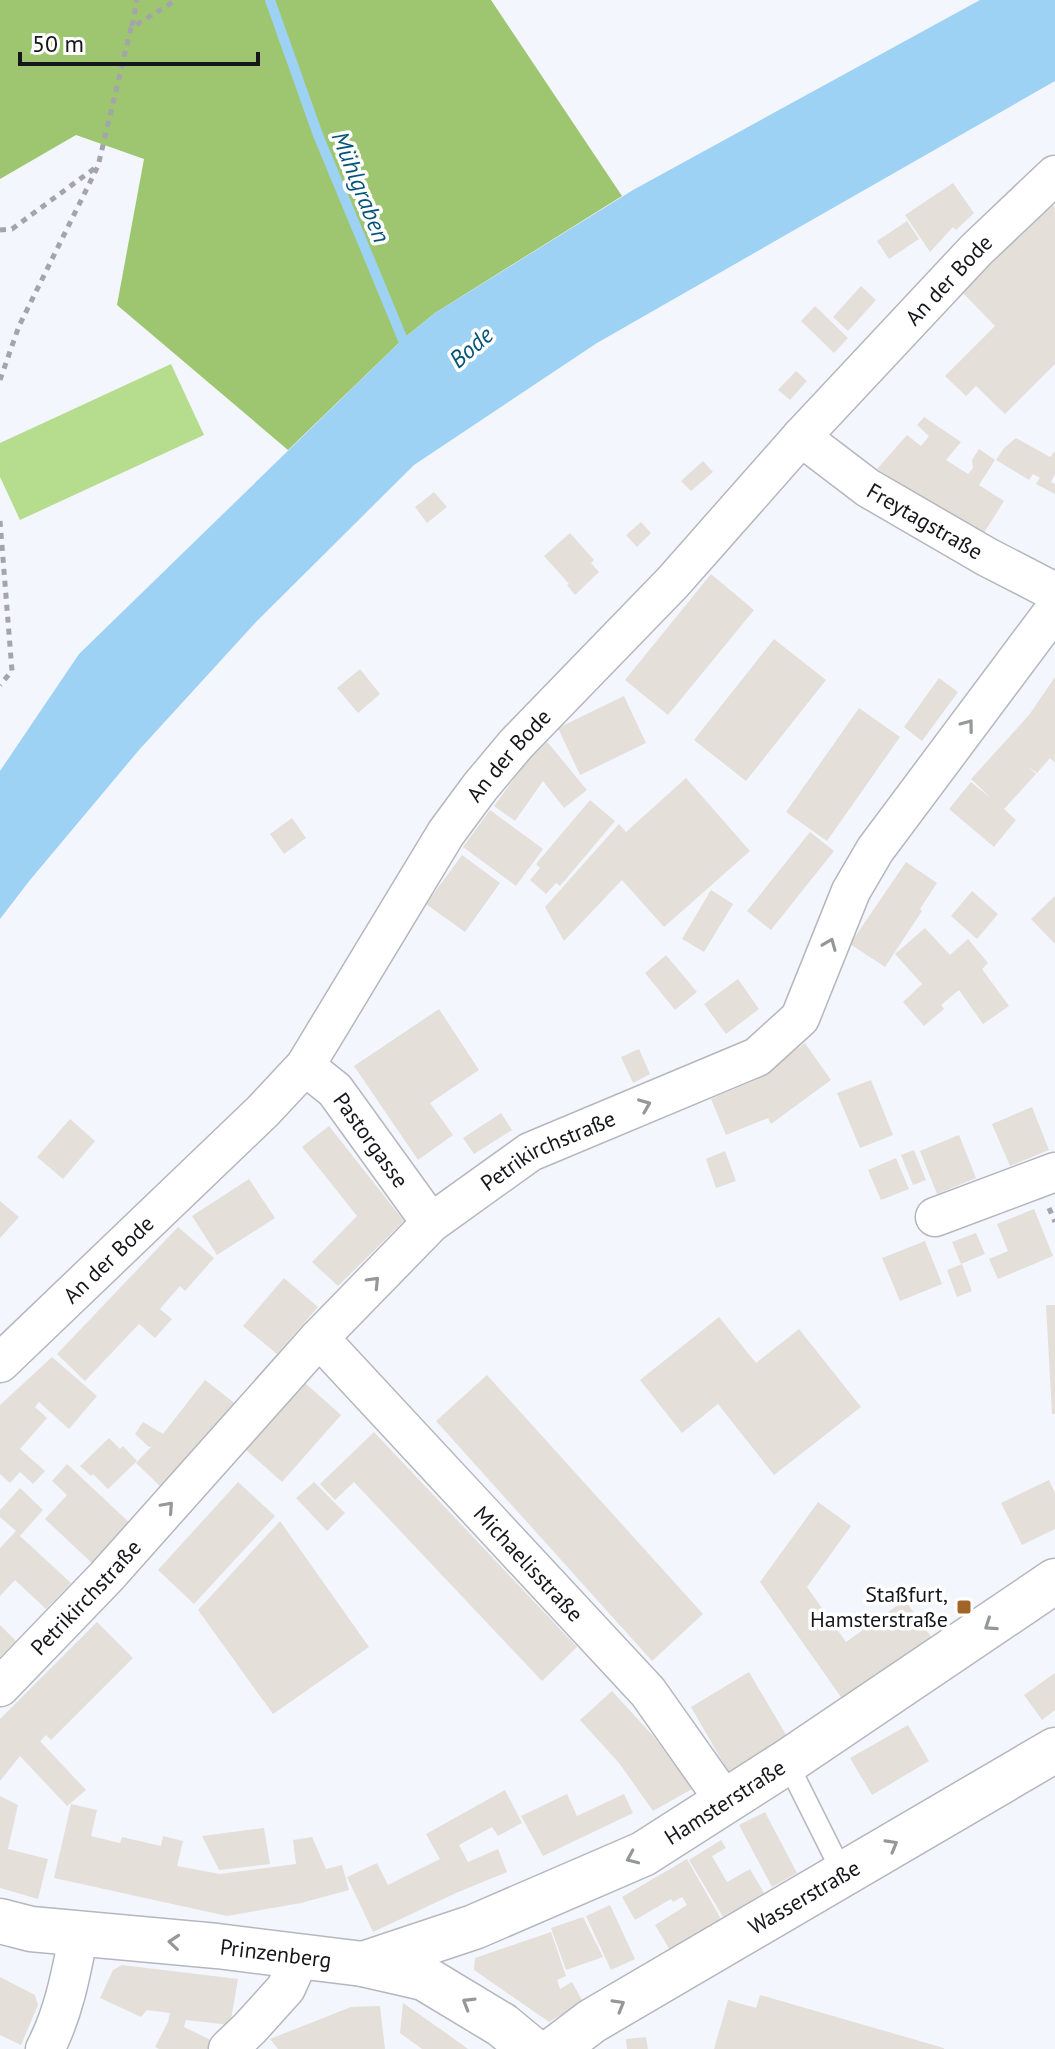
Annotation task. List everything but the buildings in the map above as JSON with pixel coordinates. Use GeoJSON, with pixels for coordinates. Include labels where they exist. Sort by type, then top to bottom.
{"type":"FeatureCollection","features":[{"type":"Feature","properties":{"kind":"street","name":"An der Bode"},"geometry":{"type":"LineString","coordinates":[[0,1363],[263,1111],[305,1066],[446,833],[516,744],[673,582],[801,437],[976,250],[1055,175]]}},
{"type":"Feature","properties":{"kind":"street","name":"Freytagstraße"},"geometry":{"type":"LineString","coordinates":[[801,437],[868,488],[987,557],[1055,592]]}},
{"type":"Feature","properties":{"kind":"street","name":"Petrikirchstraße"},"geometry":{"type":"LineString","coordinates":[[0,1687],[106,1577],[319,1338],[431,1223],[530,1152],[757,1057],[800,1018],[851,891],[875,850],[1055,609]]}},
{"type":"Feature","properties":{"kind":"street","name":"Pastorgasse"},"geometry":{"type":"LineString","coordinates":[[305,1066],[335,1090],[431,1223]]}},
{"type":"Feature","properties":{"kind":"street"},"geometry":{"type":"LineString","coordinates":[[935,1217],[1055,1172]]}},
{"type":"Feature","properties":{"kind":"street","name":"Michaelisstraße"},"geometry":{"type":"LineString","coordinates":[[319,1338],[648,1692],[725,1801]]}},
{"type":"Feature","properties":{"kind":"street","name":"Hamsterstraße"},"geometry":{"type":"LineString","coordinates":[[363,1964],[474,1927],[643,1854],[787,1762],[1055,1581]]}},
{"type":"Feature","properties":{"kind":"street","name":"Wasserstraße"},"geometry":{"type":"LineString","coordinates":[[555,2049],[592,2021],[1055,1750]]}},
{"type":"Feature","properties":{"kind":"street","name":"Prinzenberg"},"geometry":{"type":"LineString","coordinates":[[0,1921],[31,1929],[217,1946],[363,1964],[424,1978],[502,2025],[531,2049]]}},
{"type":"Feature","properties":{"kind":"street"},"geometry":{"type":"LineString","coordinates":[[45,2049],[59,2019],[79,1933]]}},
{"type":"Feature","properties":{"kind":"street"},"geometry":{"type":"LineString","coordinates":[[228,2049],[286,1988],[300,1957]]}},
{"type":"Feature","properties":{"kind":"lane"},"geometry":{"type":"LineString","coordinates":[[787,1762],[843,1874]]}},
{"type":"Feature","properties":{"kind":"path"},"geometry":{"type":"LineString","coordinates":[[0,380],[19,326],[98,166],[137,0]]}},
{"type":"Feature","properties":{"kind":"path"},"geometry":{"type":"LineString","coordinates":[[131,28],[176,0]]}},
{"type":"Feature","properties":{"kind":"path"},"geometry":{"type":"LineString","coordinates":[[0,230],[12,229],[98,166]]}},
{"type":"Feature","properties":{"kind":"path"},"geometry":{"type":"LineString","coordinates":[[0,521],[12,671],[0,685]]}},
{"type":"Feature","properties":{"kind":"green space"},"geometry":{"type":"Polygon","coordinates":[[[0,0],[491,0],[622,196],[435,313],[403,339],[288,450],[117,305],[144,159],[76,135],[0,179],[0,0]]]}},
{"type":"Feature","properties":{"kind":"green space"},"geometry":{"type":"Polygon","coordinates":[[[171,364],[204,435],[20,520],[0,477],[0,443],[171,364]]]}},
{"type":"Feature","properties":{"kind":"water","name":"Bode"},"geometry":{"type":"Polygon","coordinates":[[[980,0],[1055,0],[1055,81],[597,343],[414,465],[256,622],[139,750],[0,919],[0,771],[79,654],[403,339],[435,313],[633,190],[980,0]]]}},
{"type":"Feature","properties":{"kind":"waterway","name":"Mühlgraben"},"geometry":{"type":"LineString","coordinates":[[270,0],[318,135],[408,352]]}},
{"type":"Feature","properties":{"kind":"place","name":"Staßfurt, Hamsterstraße"},"geometry":{"type":"Point","coordinates":[964,1607]}}]}
